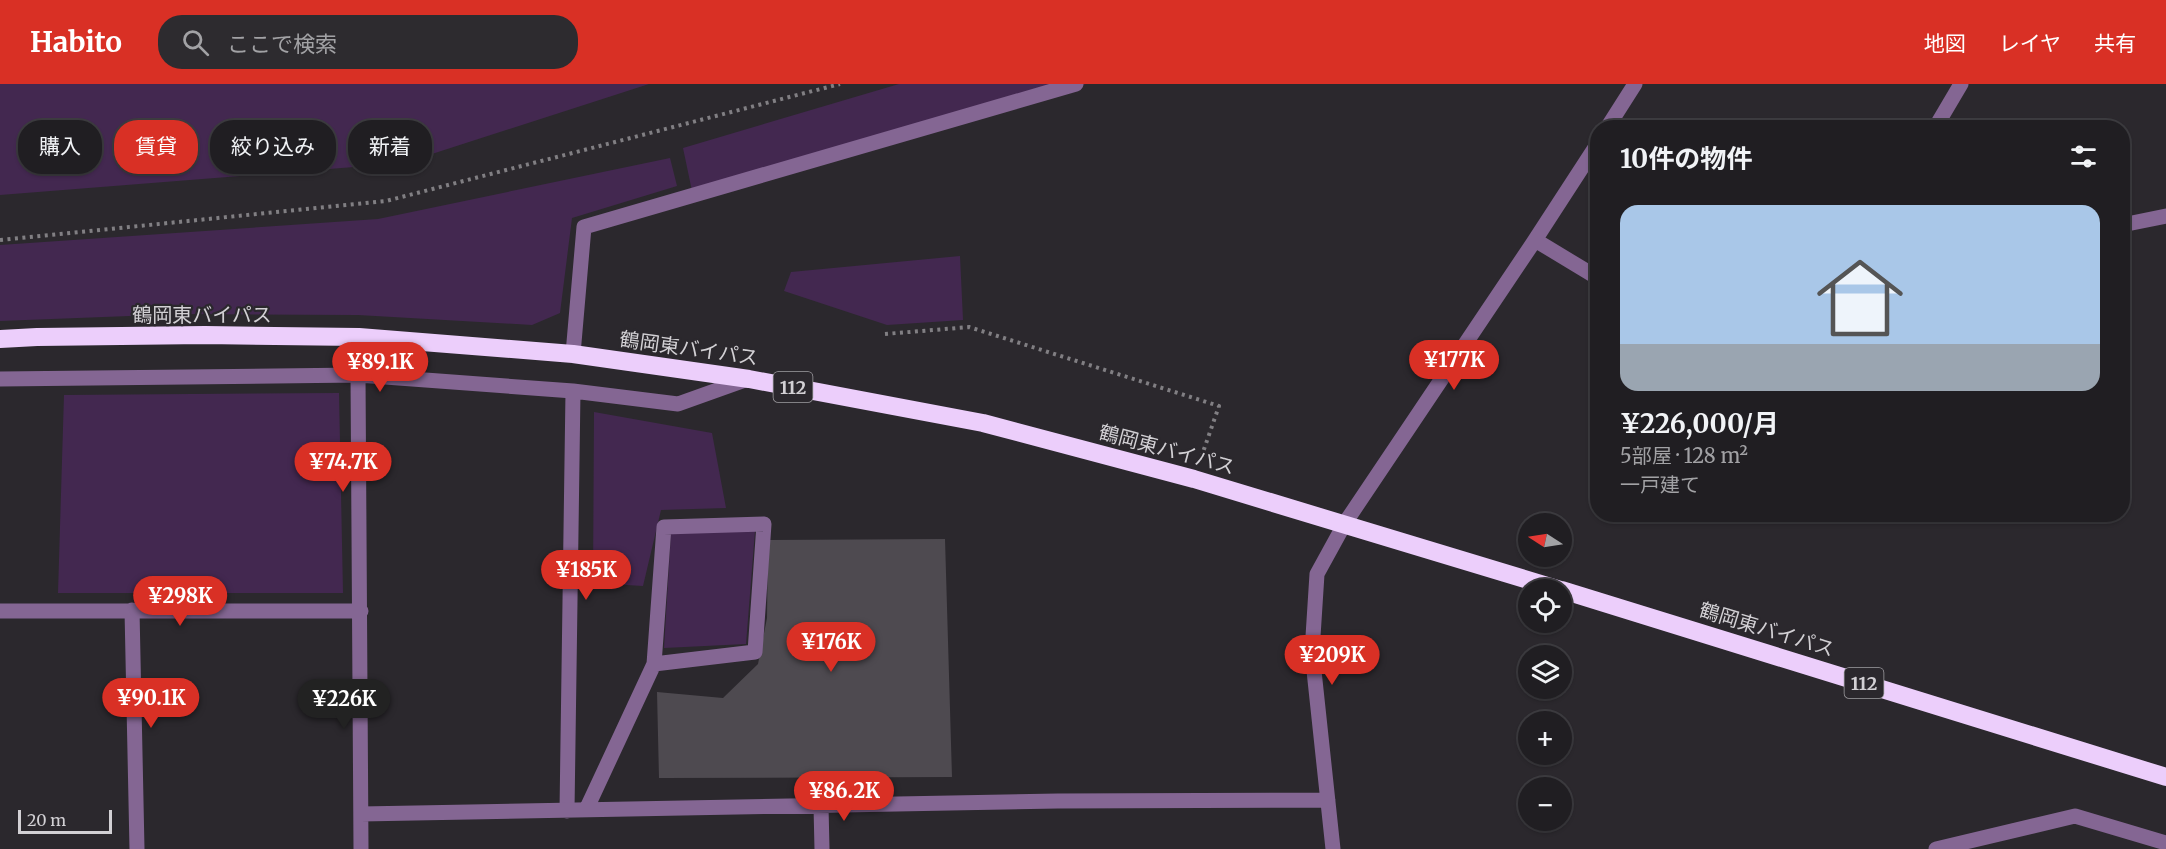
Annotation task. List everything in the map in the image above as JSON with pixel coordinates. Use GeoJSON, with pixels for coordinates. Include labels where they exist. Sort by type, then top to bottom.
{"type":"FeatureCollection","features":[{"type":"Feature","properties":{"kind":"highway","name":"鶴岡東バイパス"},"geometry":{"type":"LineString","coordinates":[[0,339],[205,335],[359,338],[573,354],[749,379],[983,423],[1194,479],[1526,579]]}},
{"type":"Feature","properties":{"kind":"highway","name":"鶴岡東バイパス"},"geometry":{"type":"LineString","coordinates":[[1572,593],[2166,777]]}},
{"type":"Feature","properties":{"kind":"street"},"geometry":{"type":"LineString","coordinates":[[573,354],[584,227],[1076,84]]}},
{"type":"Feature","properties":{"kind":"street"},"geometry":{"type":"LineString","coordinates":[[1612,120],[1635,84]]}},
{"type":"Feature","properties":{"kind":"street"},"geometry":{"type":"LineString","coordinates":[[1940,120],[1961,84]]}},
{"type":"Feature","properties":{"kind":"street"},"geometry":{"type":"LineString","coordinates":[[1333,849],[1312,652],[1317,574],[1345,523],[1590,155]]}},
{"type":"Feature","properties":{"kind":"street"},"geometry":{"type":"LineString","coordinates":[[2130,223],[2166,216]]}},
{"type":"Feature","properties":{"kind":"street"},"geometry":{"type":"LineString","coordinates":[[1535,240],[1590,273]]}},
{"type":"Feature","properties":{"kind":"street"},"geometry":{"type":"LineString","coordinates":[[0,379],[358,375],[573,391],[678,404],[749,379]]}},
{"type":"Feature","properties":{"kind":"street"},"geometry":{"type":"LineString","coordinates":[[358,375],[361,849]]}},
{"type":"Feature","properties":{"kind":"street"},"geometry":{"type":"LineString","coordinates":[[567,811],[573,391]]}},
{"type":"Feature","properties":{"kind":"street"},"geometry":{"type":"LineString","coordinates":[[586,810],[654,663],[664,527],[764,524],[754,652],[654,663]]}},
{"type":"Feature","properties":{"kind":"street"},"geometry":{"type":"LineString","coordinates":[[132,610],[137,849]]}},
{"type":"Feature","properties":{"kind":"street"},"geometry":{"type":"LineString","coordinates":[[0,611],[361,611]]}},
{"type":"Feature","properties":{"kind":"street"},"geometry":{"type":"LineString","coordinates":[[361,814],[1058,801],[1328,800]]}},
{"type":"Feature","properties":{"kind":"street"},"geometry":{"type":"LineString","coordinates":[[821,806],[822,849]]}},
{"type":"Feature","properties":{"kind":"street"},"geometry":{"type":"LineString","coordinates":[[1936,849],[2075,816],[2157,844]]}},
{"type":"Feature","properties":{"kind":"path"},"geometry":{"type":"LineString","coordinates":[[0,240],[386,201],[840,84]]}},
{"type":"Feature","properties":{"kind":"path"},"geometry":{"type":"LineString","coordinates":[[885,334],[969,327],[1219,406],[1194,479]]}},
{"type":"Feature","properties":{"kind":"shaded area"},"geometry":{"type":"Polygon","coordinates":[[[0,84],[649,84],[432,154],[432,120],[348,120],[348,167],[336,168],[336,120],[210,120],[210,174],[265,174],[0,195],[0,84]]]}},
{"type":"Feature","properties":{"kind":"shaded area"},"geometry":{"type":"Polygon","coordinates":[[[899,84],[1086,84],[692,191],[683,148],[899,84]]]}},
{"type":"Feature","properties":{"kind":"shaded area"},"geometry":{"type":"Polygon","coordinates":[[[670,158],[677,186],[572,218],[560,313],[532,325],[358,315],[181,314],[0,321],[0,245],[378,219],[670,158]]]}},
{"type":"Feature","properties":{"kind":"shaded area"},"geometry":{"type":"Polygon","coordinates":[[[960,256],[963,320],[887,325],[784,291],[791,272],[960,256]]]}},
{"type":"Feature","properties":{"kind":"shaded area"},"geometry":{"type":"Polygon","coordinates":[[[339,393],[343,593],[58,593],[64,395],[339,393]]]}},
{"type":"Feature","properties":{"kind":"shaded area"},"geometry":{"type":"Polygon","coordinates":[[[594,412],[712,433],[726,508],[661,510],[643,586],[593,583],[594,412]]]}},
{"type":"Feature","properties":{"kind":"shaded area"},"geometry":{"type":"Polygon","coordinates":[[[755,531],[746,644],[664,648],[671,533],[755,531]]]}},
{"type":"Feature","properties":{"kind":"building"},"geometry":{"type":"Polygon","coordinates":[[[945,539],[952,777],[659,778],[657,692],[723,698],[758,664],[767,618],[768,540],[945,539]]]}}]}
